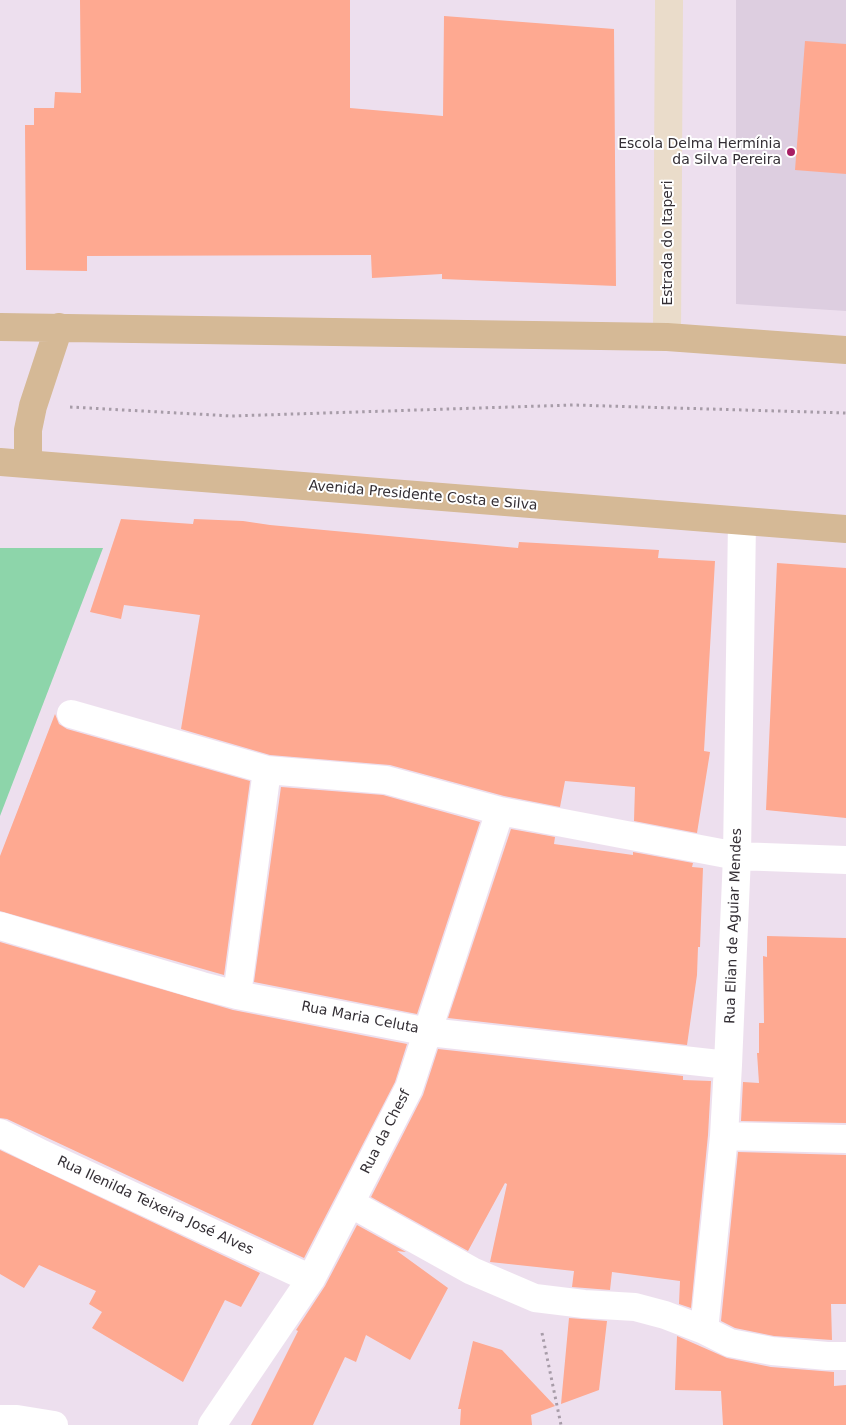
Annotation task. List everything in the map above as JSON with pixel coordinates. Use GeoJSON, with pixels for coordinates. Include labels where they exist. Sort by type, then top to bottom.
{"type":"FeatureCollection","features":[{"type":"Feature","properties":{"kind":"main road"},"geometry":{"type":"LineString","coordinates":[[0,327],[667,337],[846,350]]}},
{"type":"Feature","properties":{"kind":"main road"},"geometry":{"type":"LineString","coordinates":[[28,464],[28,430],[33,406],[59,328]]}},
{"type":"Feature","properties":{"kind":"main road","name":"Avenida Presidente Costa e Silva"},"geometry":{"type":"LineString","coordinates":[[0,462],[846,529]]}},
{"type":"Feature","properties":{"kind":"street","name":"Estrada do Itaperi"},"geometry":{"type":"LineString","coordinates":[[667,337],[669,0]]}},
{"type":"Feature","properties":{"kind":"street","name":"Rua Elian de Aguiar Mendes"},"geometry":{"type":"LineString","coordinates":[[704,1330],[724,1136],[728,1065],[737,856],[742,522]]}},
{"type":"Feature","properties":{"kind":"street"},"geometry":{"type":"LineString","coordinates":[[71,714],[267,770],[386,780],[500,811],[737,856],[846,860]]}},
{"type":"Feature","properties":{"kind":"street"},"geometry":{"type":"LineString","coordinates":[[237,995],[267,770]]}},
{"type":"Feature","properties":{"kind":"street","name":"Rua da Chesf"},"geometry":{"type":"LineString","coordinates":[[212,1425],[312,1279],[409,1088],[429,1032],[500,811]]}},
{"type":"Feature","properties":{"kind":"street","name":"Rua Maria Celuta"},"geometry":{"type":"LineString","coordinates":[[0,926],[237,995],[429,1032],[728,1065]]}},
{"type":"Feature","properties":{"kind":"street","name":"Rua Ilenilda Teixeira José Alves"},"geometry":{"type":"LineString","coordinates":[[0,1132],[42,1154],[312,1279]]}},
{"type":"Feature","properties":{"kind":"street"},"geometry":{"type":"LineString","coordinates":[[724,1136],[846,1139]]}},
{"type":"Feature","properties":{"kind":"street"},"geometry":{"type":"LineString","coordinates":[[350,1203],[472,1271],[535,1298],[584,1304],[634,1307],[666,1315],[730,1343],[772,1352],[846,1356]]}},
{"type":"Feature","properties":{"kind":"street"},"geometry":{"type":"LineString","coordinates":[[0,1419],[17,1419],[54,1425]]}},
{"type":"Feature","properties":{"kind":"path"},"geometry":{"type":"LineString","coordinates":[[33,406],[232,416],[573,405],[846,413]]}},
{"type":"Feature","properties":{"kind":"path"},"geometry":{"type":"LineString","coordinates":[[535,1298],[561,1425]]}},
{"type":"Feature","properties":{"kind":"shaded area","name":"Escola Delma Hermínia da Silva Pereira"},"geometry":{"type":"Polygon","coordinates":[[[736,0],[846,0],[846,311],[736,304],[736,0]]]}},
{"type":"Feature","properties":{"kind":"green space"},"geometry":{"type":"Polygon","coordinates":[[[0,548],[103,548],[0,816],[0,548]]]}},
{"type":"Feature","properties":{"kind":"building"},"geometry":{"type":"Polygon","coordinates":[[[80,0],[350,0],[350,108],[443,116],[444,16],[614,29],[616,286],[442,279],[442,274],[372,278],[371,255],[87,256],[87,271],[26,270],[25,125],[34,125],[34,108],[54,108],[55,92],[81,93],[80,0]]]}},
{"type":"Feature","properties":{"kind":"building"},"geometry":{"type":"Polygon","coordinates":[[[805,41],[846,44],[846,174],[795,170],[805,41]]]}},
{"type":"Feature","properties":{"kind":"building"},"geometry":{"type":"Polygon","coordinates":[[[121,519],[193,524],[194,519],[243,521],[518,548],[519,542],[659,550],[658,558],[715,561],[704,751],[710,752],[697,833],[634,821],[635,787],[565,781],[560,807],[504,796],[390,765],[270,755],[181,729],[200,615],[124,605],[121,619],[90,612],[121,519]]]}},
{"type":"Feature","properties":{"kind":"building"},"geometry":{"type":"Polygon","coordinates":[[[777,563],[846,568],[846,818],[766,810],[777,563]]]}},
{"type":"Feature","properties":{"kind":"building"},"geometry":{"type":"Polygon","coordinates":[[[55,714],[59,724],[67,729],[250,781],[224,975],[0,911],[0,856],[55,714]]]}},
{"type":"Feature","properties":{"kind":"building"},"geometry":{"type":"Polygon","coordinates":[[[281,787],[383,795],[480,822],[417,1014],[254,982],[281,787]]]}},
{"type":"Feature","properties":{"kind":"building"},"geometry":{"type":"Polygon","coordinates":[[[511,829],[555,837],[554,844],[633,855],[633,852],[693,863],[692,867],[703,868],[700,947],[698,947],[697,975],[687,1045],[448,1018],[511,829]]]}},
{"type":"Feature","properties":{"kind":"building"},"geometry":{"type":"Polygon","coordinates":[[[767,936],[846,938],[846,1123],[741,1121],[743,1082],[759,1083],[757,1053],[759,1053],[759,1023],[764,1023],[763,956],[767,957],[767,936]]]}},
{"type":"Feature","properties":{"kind":"building"},"geometry":{"type":"Polygon","coordinates":[[[0,942],[233,1010],[407,1044],[395,1082],[304,1258],[7,1119],[0,1118],[0,942]]]}},
{"type":"Feature","properties":{"kind":"building"},"geometry":{"type":"Polygon","coordinates":[[[438,1049],[683,1076],[683,1080],[711,1081],[708,1135],[691,1308],[679,1304],[680,1281],[612,1272],[610,1290],[572,1287],[574,1271],[490,1262],[507,1184],[505,1183],[468,1251],[371,1197],[423,1095],[438,1049]]]}},
{"type":"Feature","properties":{"kind":"building"},"geometry":{"type":"Polygon","coordinates":[[[0,1150],[260,1273],[241,1307],[225,1300],[183,1382],[92,1328],[102,1312],[89,1304],[96,1291],[39,1265],[24,1288],[0,1274],[0,1150]]]}},
{"type":"Feature","properties":{"kind":"building"},"geometry":{"type":"Polygon","coordinates":[[[738,1152],[846,1155],[846,1304],[831,1304],[832,1340],[774,1336],[735,1328],[721,1321],[738,1152]]]}},
{"type":"Feature","properties":{"kind":"building"},"geometry":{"type":"Polygon","coordinates":[[[357,1225],[406,1252],[397,1251],[448,1288],[410,1360],[366,1335],[356,1362],[345,1357],[313,1425],[251,1425],[298,1331],[296,1330],[325,1286],[357,1225]]]}},
{"type":"Feature","properties":{"kind":"building"},"geometry":{"type":"Polygon","coordinates":[[[569,1318],[607,1321],[599,1390],[561,1404],[569,1318]]]}},
{"type":"Feature","properties":{"kind":"building"},"geometry":{"type":"Polygon","coordinates":[[[677,1336],[727,1358],[771,1367],[834,1372],[834,1386],[846,1385],[846,1425],[723,1425],[721,1391],[675,1390],[677,1336]]]}},
{"type":"Feature","properties":{"kind":"building"},"geometry":{"type":"Polygon","coordinates":[[[473,1341],[502,1350],[555,1406],[531,1415],[532,1425],[460,1425],[461,1409],[458,1409],[473,1341]]]}},
{"type":"Feature","properties":{"kind":"place","name":"Escola Delma Hermínia da Silva Pereira"},"geometry":{"type":"Point","coordinates":[791,152]}}]}
